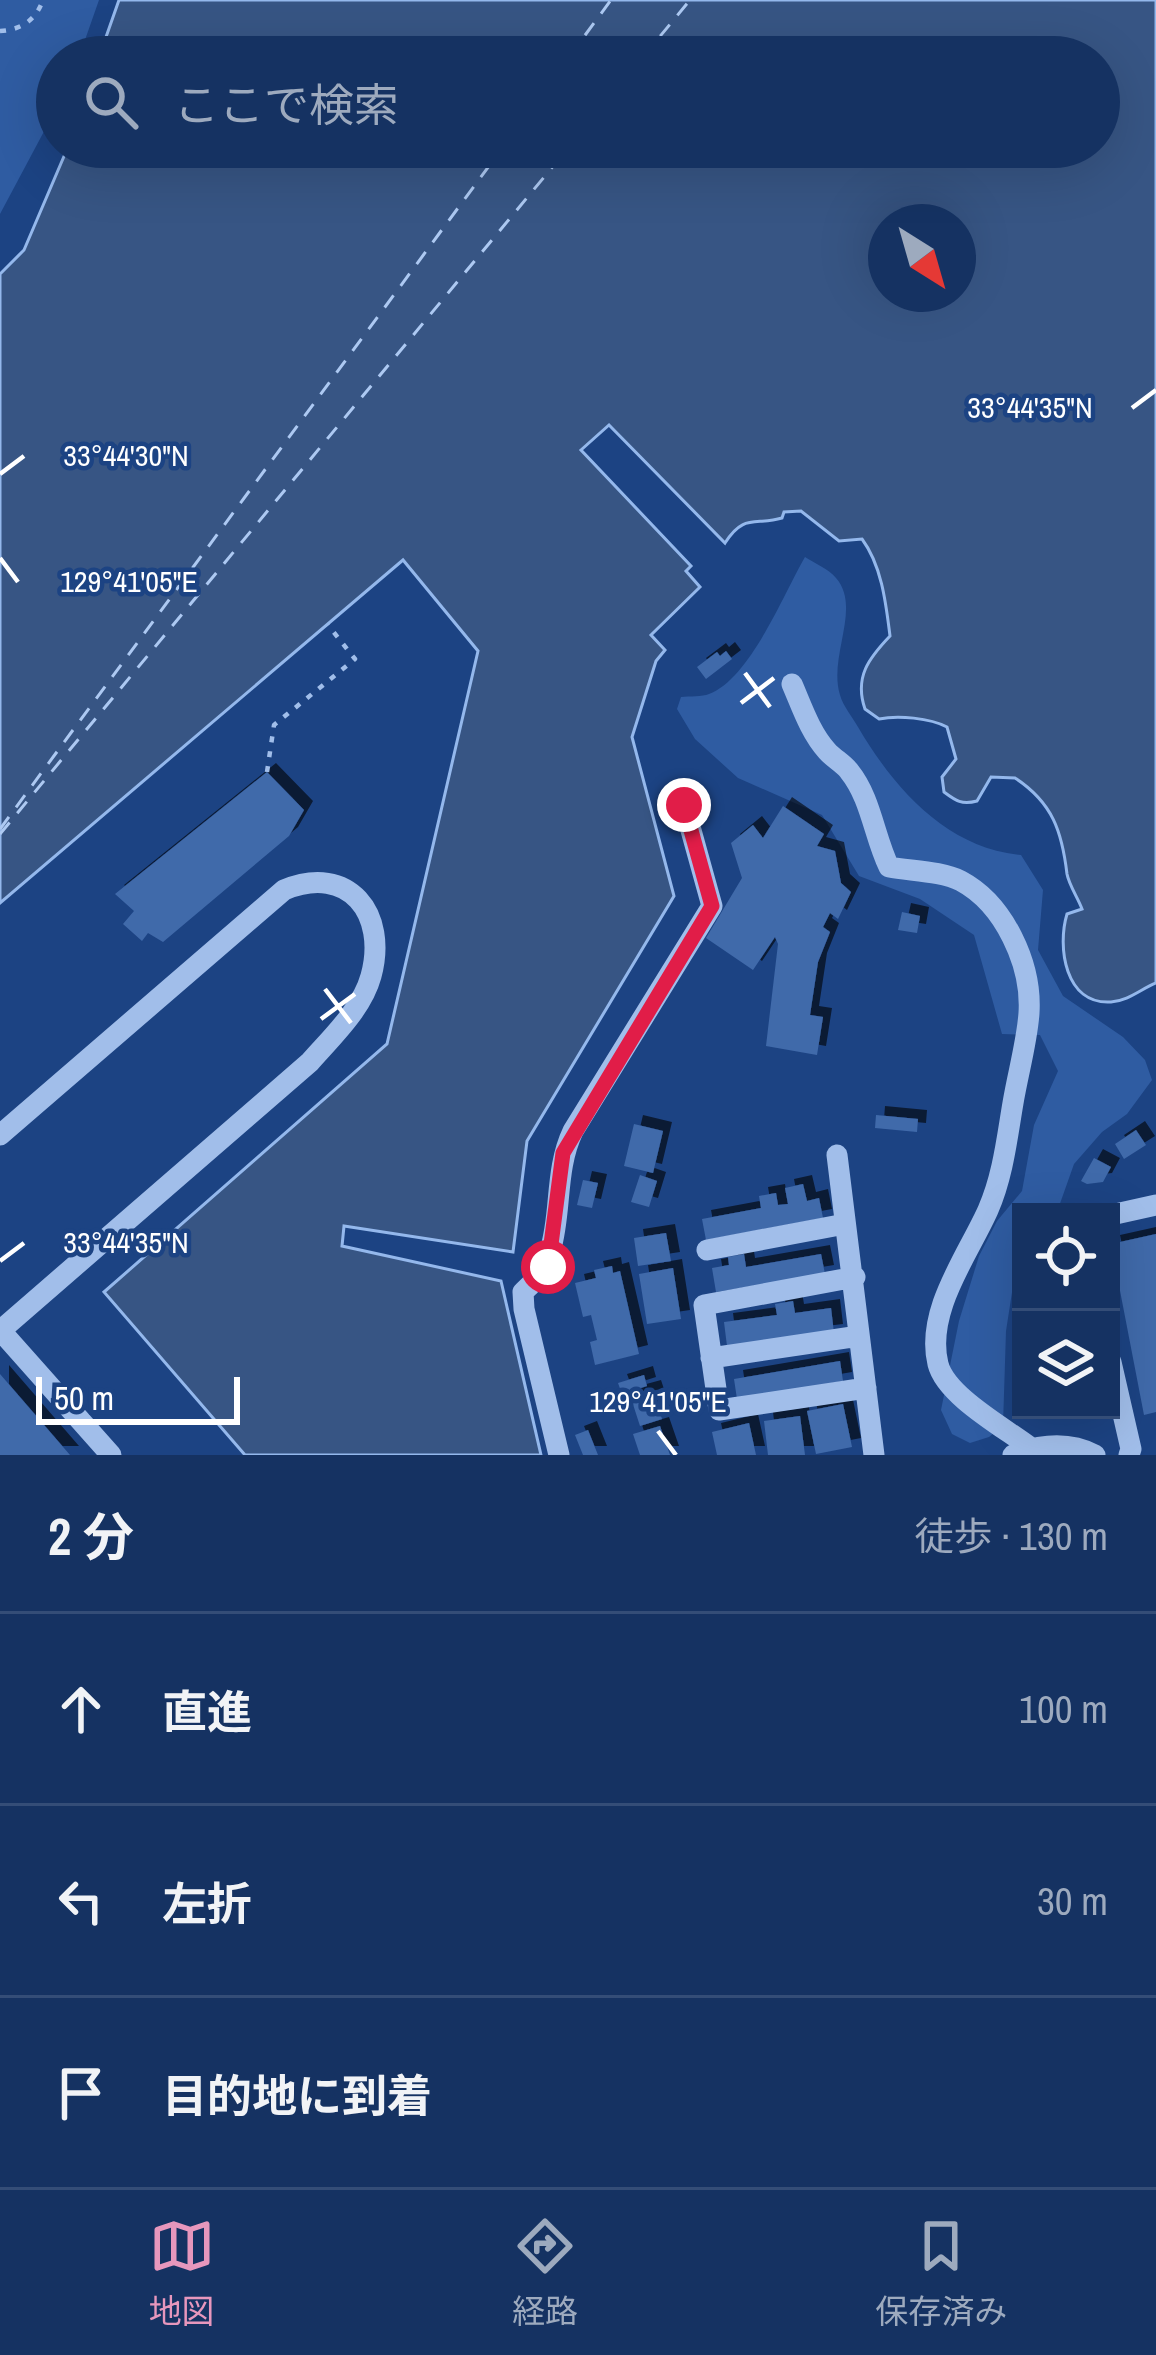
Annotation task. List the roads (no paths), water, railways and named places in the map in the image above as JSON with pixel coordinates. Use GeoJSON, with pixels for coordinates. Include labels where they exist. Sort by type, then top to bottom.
{"type":"FeatureCollection","features":[{"type":"Feature","properties":{"kind":"street"},"geometry":{"type":"LineString","coordinates":[[792,684],[811,728],[850,771],[889,867],[958,879],[988,901],[1010,930],[1022,966],[1030,1010],[1003,1162],[989,1209],[945,1302],[937,1338],[938,1367],[970,1406],[1022,1452],[1080,1447],[1095,1455]]}},
{"type":"Feature","properties":{"kind":"street"},"geometry":{"type":"LineString","coordinates":[[559,1455],[523,1292],[548,1267],[563,1153],[573,1131],[712,906],[684,805]]}},
{"type":"Feature","properties":{"kind":"street"},"geometry":{"type":"LineString","coordinates":[[0,1135],[284,890],[304,882],[337,885],[371,914],[375,934],[371,978],[343,1025],[310,1062],[0,1330],[111,1455]]}},
{"type":"Feature","properties":{"kind":"street"},"geometry":{"type":"LineString","coordinates":[[837,1155],[874,1455]]}},
{"type":"Feature","properties":{"kind":"street"},"geometry":{"type":"LineString","coordinates":[[1120,1213],[1156,1204]]}},
{"type":"Feature","properties":{"kind":"street"},"geometry":{"type":"LineString","coordinates":[[707,1250],[845,1224]]}},
{"type":"Feature","properties":{"kind":"street"},"geometry":{"type":"LineString","coordinates":[[855,1277],[704,1305],[719,1410],[866,1388]]}},
{"type":"Feature","properties":{"kind":"street"},"geometry":{"type":"LineString","coordinates":[[711,1358],[859,1336]]}},
{"type":"Feature","properties":{"kind":"street"},"geometry":{"type":"LineString","coordinates":[[1120,1401],[1129,1455]]}}]}
